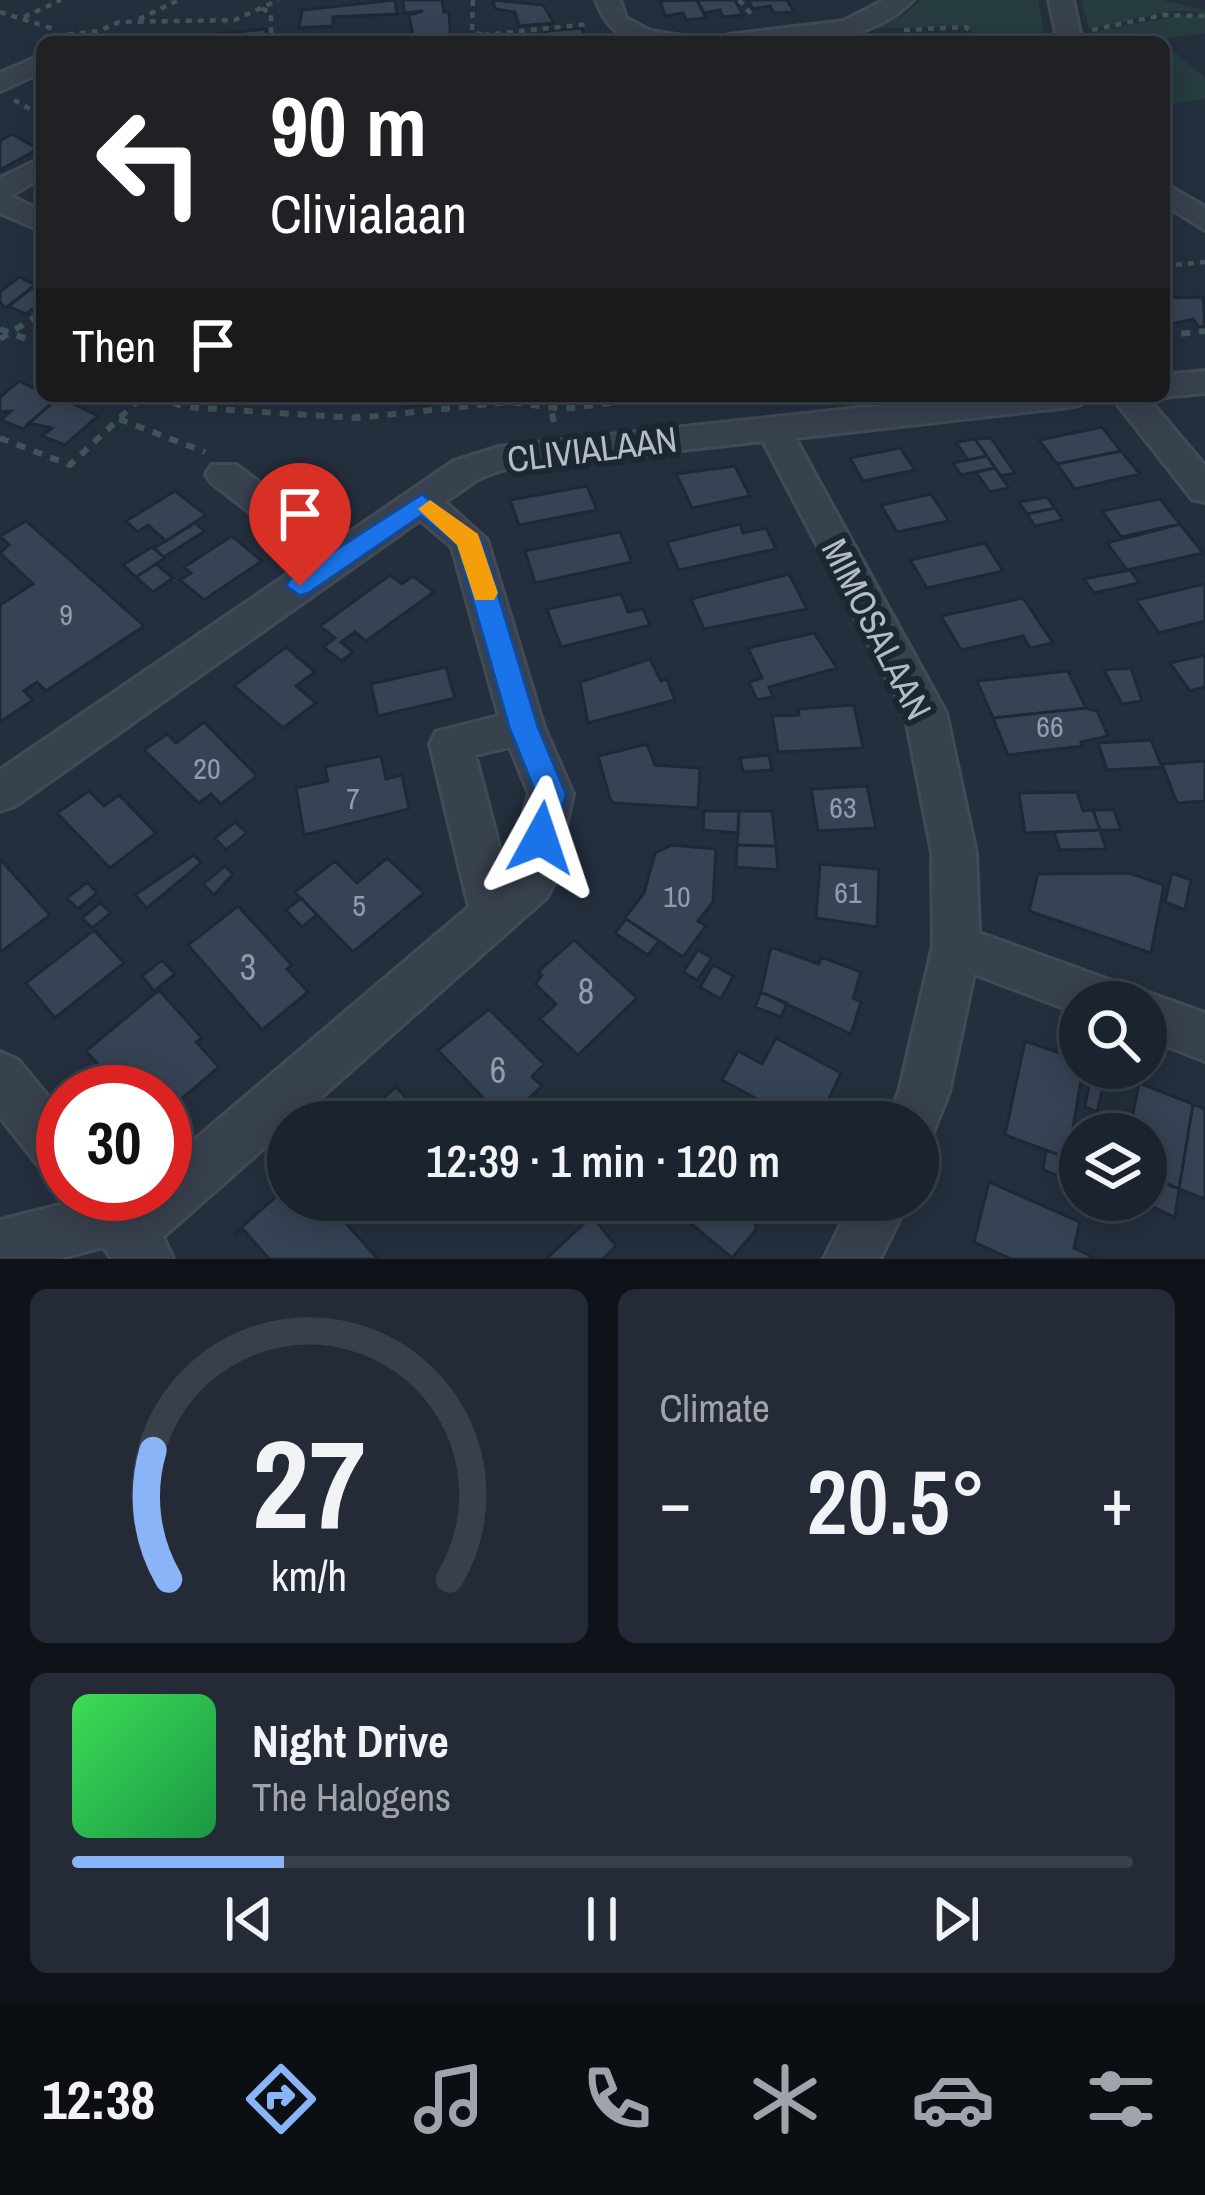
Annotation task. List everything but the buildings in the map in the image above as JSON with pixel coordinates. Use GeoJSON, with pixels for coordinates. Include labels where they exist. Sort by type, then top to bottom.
{"type":"FeatureCollection","features":[{"type":"Feature","properties":{"kind":"street"},"geometry":{"type":"LineString","coordinates":[[799,36],[856,25],[901,0]]}},
{"type":"Feature","properties":{"kind":"street"},"geometry":{"type":"LineString","coordinates":[[1061,0],[1077,36]]}},
{"type":"Feature","properties":{"kind":"street"},"geometry":{"type":"LineString","coordinates":[[612,11],[643,36]]}},
{"type":"Feature","properties":{"kind":"street"},"geometry":{"type":"LineString","coordinates":[[0,83],[36,52]]}},
{"type":"Feature","properties":{"kind":"street"},"geometry":{"type":"LineString","coordinates":[[0,190],[36,169]]}},
{"type":"Feature","properties":{"kind":"street"},"geometry":{"type":"LineString","coordinates":[[1170,195],[1205,221]]}},
{"type":"Feature","properties":{"kind":"street"},"geometry":{"type":"LineString","coordinates":[[0,202],[36,219]]}},
{"type":"Feature","properties":{"kind":"street"},"geometry":{"type":"LineString","coordinates":[[1170,385],[1205,382]]}},
{"type":"Feature","properties":{"kind":"street","name":"CLIVIALAAN"},"geometry":{"type":"LineString","coordinates":[[0,794],[466,470],[498,459],[1014,402]]}},
{"type":"Feature","properties":{"kind":"street"},"geometry":{"type":"LineString","coordinates":[[1133,402],[1205,490]]}},
{"type":"Feature","properties":{"kind":"street","name":"MIMOSALAAN"},"geometry":{"type":"LineString","coordinates":[[773,428],[925,713],[954,854],[956,946],[920,1101]]}},
{"type":"Feature","properties":{"kind":"street"},"geometry":{"type":"LineString","coordinates":[[224,474],[337,560]]}},
{"type":"Feature","properties":{"kind":"street"},"geometry":{"type":"LineString","coordinates":[[0,1246],[120,1226],[531,883],[551,794],[524,727],[469,541],[422,503]]}},
{"type":"Feature","properties":{"kind":"street"},"geometry":{"type":"LineString","coordinates":[[494,914],[451,744],[524,727]]}},
{"type":"Feature","properties":{"kind":"street"},"geometry":{"type":"LineString","coordinates":[[956,946],[1059,984]]}},
{"type":"Feature","properties":{"kind":"street"},"geometry":{"type":"LineString","coordinates":[[1167,1023],[1205,1037]]}},
{"type":"Feature","properties":{"kind":"street"},"geometry":{"type":"LineString","coordinates":[[1,1079],[36,1122]]}},
{"type":"Feature","properties":{"kind":"street"},"geometry":{"type":"LineString","coordinates":[[851,1259],[871,1221]]}},
{"type":"Feature","properties":{"kind":"path"},"geometry":{"type":"LineString","coordinates":[[24,17],[61,0]]}},
{"type":"Feature","properties":{"kind":"path"},"geometry":{"type":"LineString","coordinates":[[0,11],[60,32],[99,31],[179,0]]}},
{"type":"Feature","properties":{"kind":"path"},"geometry":{"type":"LineString","coordinates":[[133,21],[235,20],[278,0]]}},
{"type":"Feature","properties":{"kind":"path"},"geometry":{"type":"LineString","coordinates":[[473,0],[472,31],[483,35],[612,11]]}},
{"type":"Feature","properties":{"kind":"path"},"geometry":{"type":"LineString","coordinates":[[262,8],[272,14],[271,36]]}},
{"type":"Feature","properties":{"kind":"path"},"geometry":{"type":"LineString","coordinates":[[1082,36],[1168,12],[1205,16]]}},
{"type":"Feature","properties":{"kind":"path"},"geometry":{"type":"LineString","coordinates":[[856,25],[871,32],[966,27],[973,36]]}},
{"type":"Feature","properties":{"kind":"path"},"geometry":{"type":"LineString","coordinates":[[98,36],[99,31]]}},
{"type":"Feature","properties":{"kind":"path"},"geometry":{"type":"LineString","coordinates":[[55,36],[60,32]]}},
{"type":"Feature","properties":{"kind":"path"},"geometry":{"type":"LineString","coordinates":[[0,94],[36,113]]}},
{"type":"Feature","properties":{"kind":"path"},"geometry":{"type":"LineString","coordinates":[[1170,265],[1205,262]]}},
{"type":"Feature","properties":{"kind":"path"},"geometry":{"type":"LineString","coordinates":[[0,339],[36,316]]}},
{"type":"Feature","properties":{"kind":"path"},"geometry":{"type":"LineString","coordinates":[[0,329],[36,343]]}},
{"type":"Feature","properties":{"kind":"path"},"geometry":{"type":"LineString","coordinates":[[1170,331],[1205,331]]}},
{"type":"Feature","properties":{"kind":"path"},"geometry":{"type":"LineString","coordinates":[[0,438],[70,465],[136,402]]}},
{"type":"Feature","properties":{"kind":"path"},"geometry":{"type":"LineString","coordinates":[[171,402],[184,407],[357,418],[509,402],[535,408],[600,402]]}},
{"type":"Feature","properties":{"kind":"path"},"geometry":{"type":"LineString","coordinates":[[356,402],[357,418]]}},
{"type":"Feature","properties":{"kind":"path"},"geometry":{"type":"LineString","coordinates":[[119,418],[237,464],[224,474]]}},
{"type":"Feature","properties":{"kind":"green space"},"geometry":{"type":"Polygon","coordinates":[[[921,0],[1038,0],[1045,36],[976,36],[968,26],[871,29],[905,14],[921,0]]]}},
{"type":"Feature","properties":{"kind":"green space"},"geometry":{"type":"Polygon","coordinates":[[[1081,0],[1162,0],[1205,10],[1205,14],[1161,13],[1089,29],[1081,0]]]}},
{"type":"Feature","properties":{"kind":"green space"},"geometry":{"type":"Polygon","coordinates":[[[1182,15],[1205,18],[1205,33],[1170,38],[1089,33],[1182,15]]]}},
{"type":"Feature","properties":{"kind":"green space"},"geometry":{"type":"Polygon","coordinates":[[[1170,48],[1205,78],[1205,99],[1170,105],[1170,48]]]}},
{"type":"Feature","properties":{"kind":"slow traffic"},"geometry":{"type":"LineString","coordinates":[[430,509],[469,541],[485,593]]}},
{"type":"Feature","properties":{"kind":"route"},"geometry":{"type":"LineString","coordinates":[[300,586],[422,503],[469,541],[524,727],[551,794],[541,838]]}}]}
